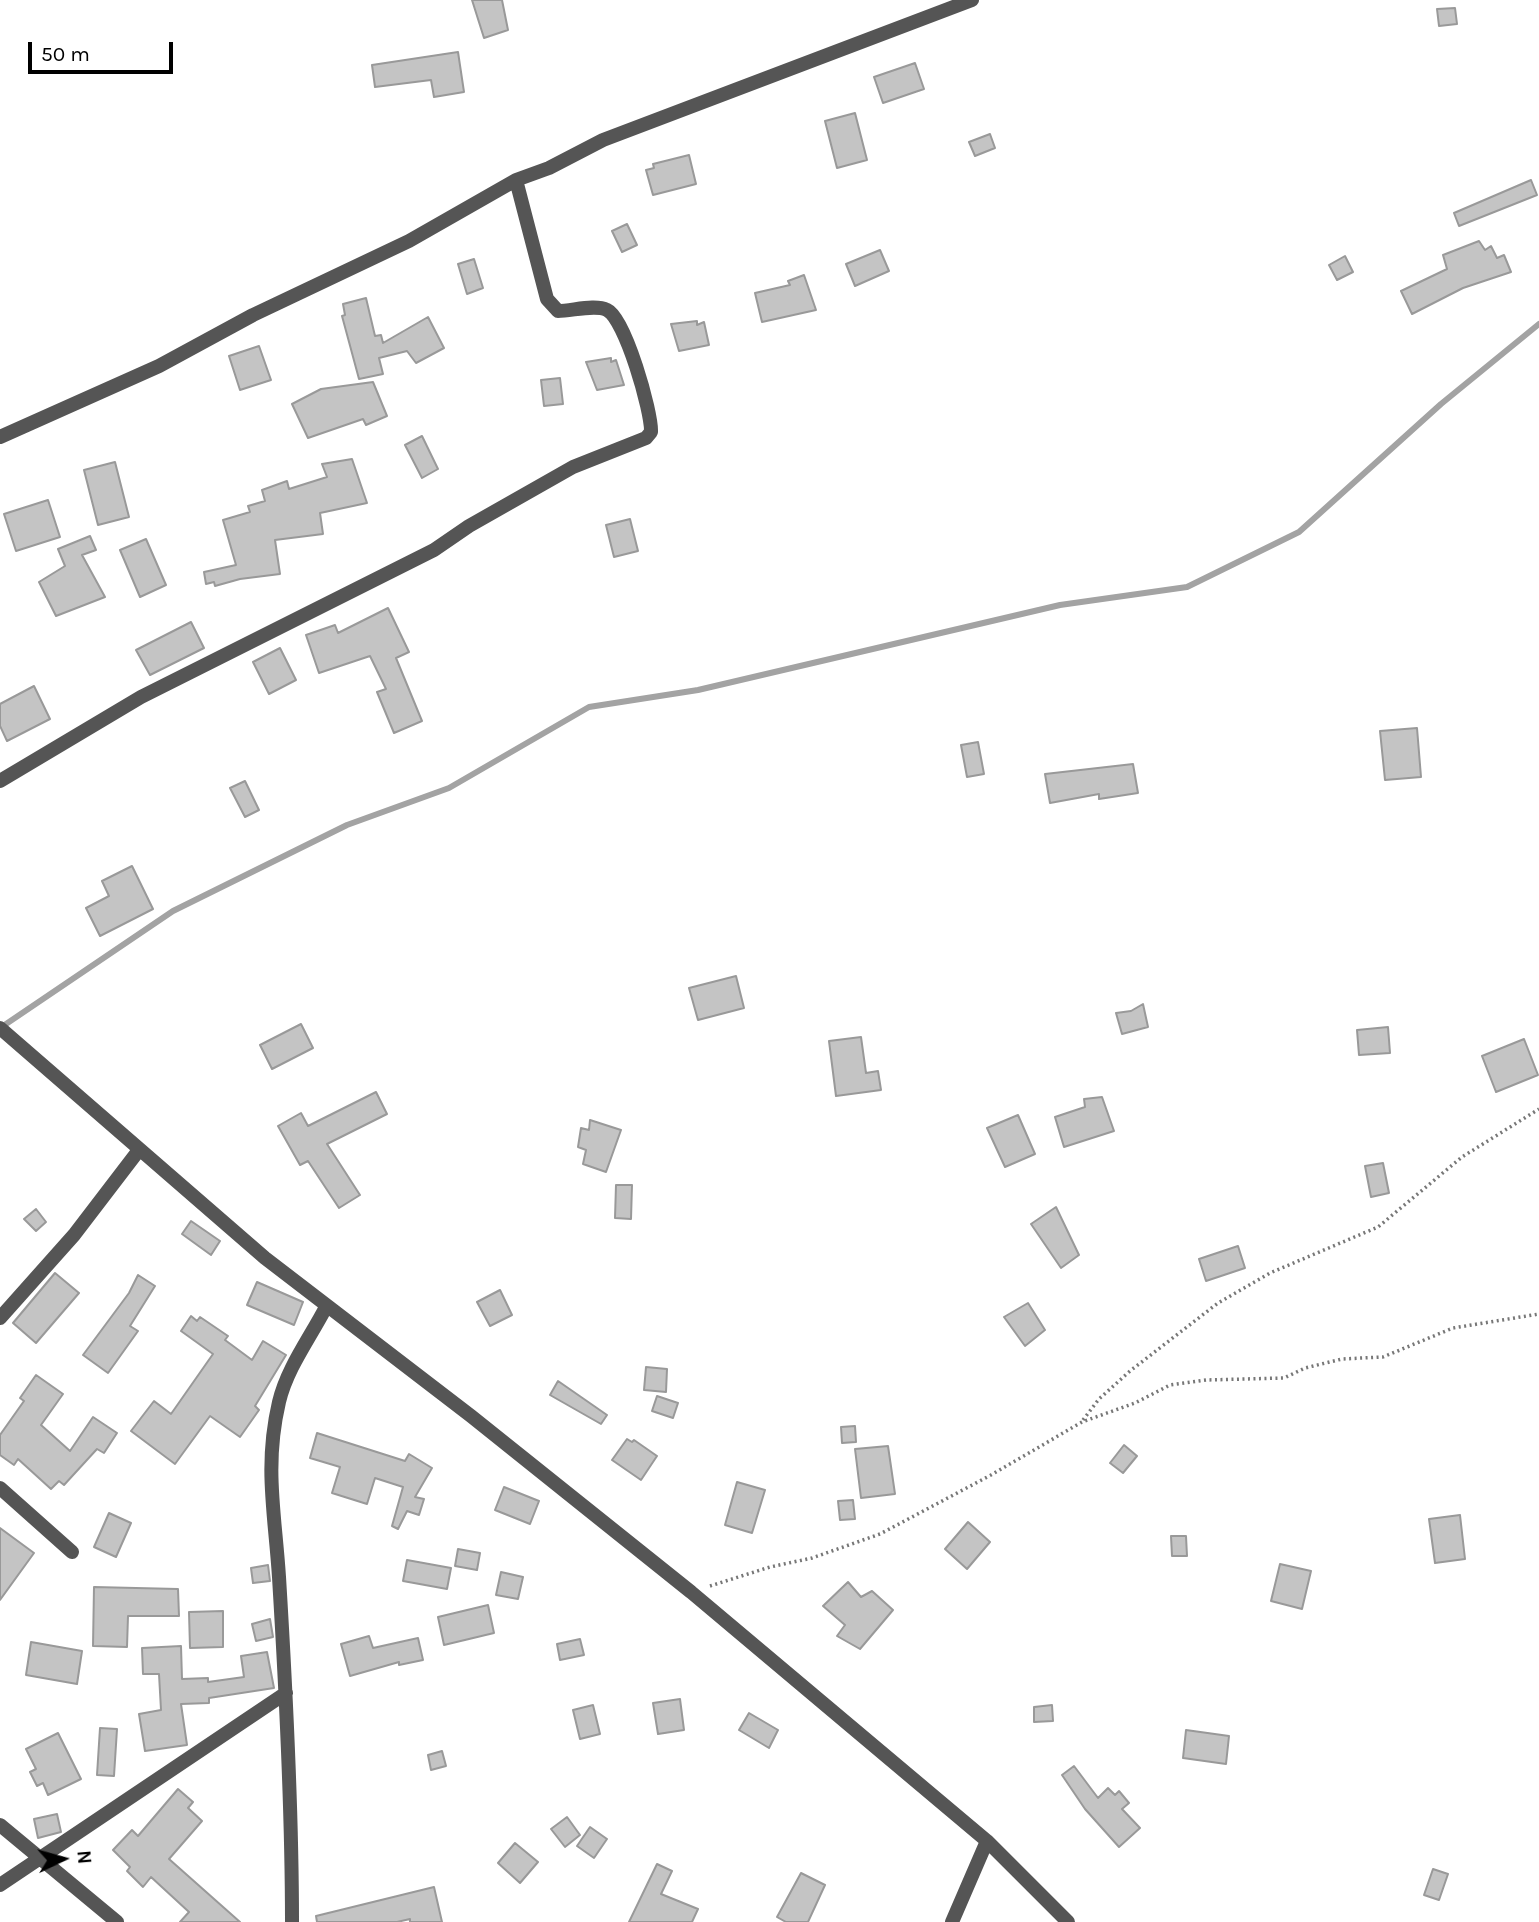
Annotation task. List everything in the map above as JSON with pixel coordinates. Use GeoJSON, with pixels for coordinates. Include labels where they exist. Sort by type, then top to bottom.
{"type":"FeatureCollection","features":[{"type":"Feature","properties":{"kind":"street"},"geometry":{"type":"LineString","coordinates":[[0,436],[159,366],[253,316],[409,241],[516,180],[549,168],[603,140],[735,87],[800,67],[972,0]]}},
{"type":"Feature","properties":{"kind":"street"},"geometry":{"type":"LineString","coordinates":[[0,781],[141,697],[308,611],[398,569],[573,467],[646,438],[651,432],[647,404],[626,337],[614,315],[607,309],[558,311],[547,299],[516,180]]}},
{"type":"Feature","properties":{"kind":"street"},"geometry":{"type":"LineString","coordinates":[[0,1028],[139,1150],[326,1307],[378,1344],[691,1592],[987,1841],[1068,1922]]}},
{"type":"Feature","properties":{"kind":"street"},"geometry":{"type":"LineString","coordinates":[[0,1318],[74,1235],[139,1150]]}},
{"type":"Feature","properties":{"kind":"street"},"geometry":{"type":"LineString","coordinates":[[292,1922],[292,1813],[279,1573],[270,1497],[271,1447],[279,1400],[292,1366],[326,1307]]}},
{"type":"Feature","properties":{"kind":"street"},"geometry":{"type":"LineString","coordinates":[[0,1488],[72,1552]]}},
{"type":"Feature","properties":{"kind":"street"},"geometry":{"type":"LineString","coordinates":[[0,1885],[286,1693]]}},
{"type":"Feature","properties":{"kind":"street"},"geometry":{"type":"LineString","coordinates":[[0,1825],[117,1922]]}},
{"type":"Feature","properties":{"kind":"street"},"geometry":{"type":"LineString","coordinates":[[952,1922],[987,1841]]}},
{"type":"Feature","properties":{"kind":"path"},"geometry":{"type":"LineString","coordinates":[[1082,1422],[1099,1399],[1130,1371],[1218,1303],[1270,1273],[1378,1227],[1462,1157],[1539,1109]]}},
{"type":"Feature","properties":{"kind":"path"},"geometry":{"type":"LineString","coordinates":[[691,1592],[769,1567],[812,1558],[880,1534],[991,1475],[1082,1422],[1135,1403],[1170,1385],[1206,1380],[1284,1378],[1305,1368],[1342,1359],[1383,1357],[1453,1328],[1539,1314]]}},
{"type":"Feature","properties":{"kind":"building"},"geometry":{"type":"Polygon","coordinates":[[[472,0],[502,0],[508,30],[484,38],[472,0]]]}},
{"type":"Feature","properties":{"kind":"building"},"geometry":{"type":"Polygon","coordinates":[[[1455,8],[1457,24],[1439,26],[1437,9],[1455,8]]]}},
{"type":"Feature","properties":{"kind":"building"},"geometry":{"type":"Polygon","coordinates":[[[458,52],[464,92],[434,97],[431,80],[375,87],[372,65],[458,52]]]}},
{"type":"Feature","properties":{"kind":"building"},"geometry":{"type":"Polygon","coordinates":[[[915,63],[924,89],[883,103],[874,77],[915,63]]]}},
{"type":"Feature","properties":{"kind":"building"},"geometry":{"type":"Polygon","coordinates":[[[855,113],[867,160],[837,168],[825,121],[855,113]]]}},
{"type":"Feature","properties":{"kind":"building"},"geometry":{"type":"Polygon","coordinates":[[[990,134],[995,148],[975,156],[969,142],[990,134]]]}},
{"type":"Feature","properties":{"kind":"building"},"geometry":{"type":"Polygon","coordinates":[[[689,155],[696,184],[653,195],[646,170],[654,168],[653,164],[689,155]]]}},
{"type":"Feature","properties":{"kind":"building"},"geometry":{"type":"Polygon","coordinates":[[[1531,180],[1537,195],[1459,226],[1454,213],[1531,180]]]}},
{"type":"Feature","properties":{"kind":"building"},"geometry":{"type":"Polygon","coordinates":[[[627,224],[637,245],[622,252],[612,231],[627,224]]]}},
{"type":"Feature","properties":{"kind":"building"},"geometry":{"type":"Polygon","coordinates":[[[1479,241],[1485,250],[1491,246],[1497,258],[1504,255],[1511,272],[1463,288],[1412,314],[1401,291],[1447,269],[1443,255],[1479,241]]]}},
{"type":"Feature","properties":{"kind":"building"},"geometry":{"type":"Polygon","coordinates":[[[880,250],[889,271],[855,286],[846,264],[880,250]]]}},
{"type":"Feature","properties":{"kind":"building"},"geometry":{"type":"Polygon","coordinates":[[[1345,256],[1353,272],[1337,280],[1329,265],[1345,256]]]}},
{"type":"Feature","properties":{"kind":"building"},"geometry":{"type":"Polygon","coordinates":[[[474,259],[483,288],[467,294],[458,264],[474,259]]]}},
{"type":"Feature","properties":{"kind":"building"},"geometry":{"type":"Polygon","coordinates":[[[804,275],[816,310],[762,322],[755,293],[790,285],[788,281],[804,275]]]}},
{"type":"Feature","properties":{"kind":"building"},"geometry":{"type":"Polygon","coordinates":[[[366,298],[375,336],[381,335],[383,343],[428,317],[444,348],[416,363],[407,351],[379,358],[383,374],[359,379],[342,316],[345,315],[343,304],[366,298]]]}},
{"type":"Feature","properties":{"kind":"building"},"geometry":{"type":"Polygon","coordinates":[[[697,321],[697,325],[704,322],[709,345],[679,351],[671,324],[697,321]]]}},
{"type":"Feature","properties":{"kind":"building"},"geometry":{"type":"Polygon","coordinates":[[[259,346],[271,380],[240,390],[229,356],[259,346]]]}},
{"type":"Feature","properties":{"kind":"building"},"geometry":{"type":"Polygon","coordinates":[[[611,358],[611,362],[616,360],[624,385],[597,390],[586,362],[611,358]]]}},
{"type":"Feature","properties":{"kind":"building"},"geometry":{"type":"Polygon","coordinates":[[[560,378],[563,404],[544,406],[541,380],[560,378]]]}},
{"type":"Feature","properties":{"kind":"building"},"geometry":{"type":"Polygon","coordinates":[[[373,382],[387,416],[366,425],[363,419],[308,438],[292,404],[321,389],[373,382]]]}},
{"type":"Feature","properties":{"kind":"building"},"geometry":{"type":"Polygon","coordinates":[[[422,436],[438,469],[422,478],[405,445],[422,436]]]}},
{"type":"Feature","properties":{"kind":"building"},"geometry":{"type":"Polygon","coordinates":[[[352,459],[367,503],[320,513],[323,534],[275,540],[280,574],[240,579],[215,586],[214,582],[206,584],[204,572],[236,565],[223,520],[250,512],[248,506],[265,501],[262,490],[287,481],[289,489],[327,477],[322,464],[352,459]]]}},
{"type":"Feature","properties":{"kind":"building"},"geometry":{"type":"Polygon","coordinates":[[[115,462],[129,517],[98,525],[84,470],[115,462]]]}},
{"type":"Feature","properties":{"kind":"building"},"geometry":{"type":"Polygon","coordinates":[[[48,500],[60,537],[16,551],[4,514],[48,500]]]}},
{"type":"Feature","properties":{"kind":"building"},"geometry":{"type":"Polygon","coordinates":[[[630,519],[638,551],[614,557],[606,525],[630,519]]]}},
{"type":"Feature","properties":{"kind":"building"},"geometry":{"type":"Polygon","coordinates":[[[90,536],[96,550],[82,555],[105,597],[56,616],[39,582],[65,566],[58,549],[90,536]]]}},
{"type":"Feature","properties":{"kind":"building"},"geometry":{"type":"Polygon","coordinates":[[[146,539],[166,585],[140,597],[120,550],[146,539]]]}},
{"type":"Feature","properties":{"kind":"building"},"geometry":{"type":"Polygon","coordinates":[[[388,608],[409,652],[396,658],[422,721],[394,733],[377,692],[386,689],[370,656],[319,673],[306,635],[335,625],[338,633],[388,608]]]}},
{"type":"Feature","properties":{"kind":"building"},"geometry":{"type":"Polygon","coordinates":[[[191,622],[204,648],[150,675],[136,650],[191,622]]]}},
{"type":"Feature","properties":{"kind":"building"},"geometry":{"type":"Polygon","coordinates":[[[280,648],[296,680],[269,694],[253,662],[280,648]]]}},
{"type":"Feature","properties":{"kind":"building"},"geometry":{"type":"Polygon","coordinates":[[[34,686],[50,719],[7,741],[0,726],[0,704],[34,686]]]}},
{"type":"Feature","properties":{"kind":"building"},"geometry":{"type":"Polygon","coordinates":[[[1417,728],[1421,777],[1385,780],[1380,731],[1417,728]]]}},
{"type":"Feature","properties":{"kind":"building"},"geometry":{"type":"Polygon","coordinates":[[[978,742],[984,774],[967,777],[961,745],[978,742]]]}},
{"type":"Feature","properties":{"kind":"building"},"geometry":{"type":"Polygon","coordinates":[[[1133,764],[1138,793],[1099,799],[1099,794],[1050,803],[1045,774],[1133,764]]]}},
{"type":"Feature","properties":{"kind":"building"},"geometry":{"type":"Polygon","coordinates":[[[245,781],[259,810],[245,817],[230,788],[245,781]]]}},
{"type":"Feature","properties":{"kind":"building"},"geometry":{"type":"Polygon","coordinates":[[[132,866],[153,909],[100,936],[86,908],[109,896],[102,881],[132,866]]]}},
{"type":"Feature","properties":{"kind":"building"},"geometry":{"type":"Polygon","coordinates":[[[736,976],[744,1008],[698,1020],[689,988],[736,976]]]}},
{"type":"Feature","properties":{"kind":"building"},"geometry":{"type":"Polygon","coordinates":[[[1143,1004],[1148,1027],[1122,1034],[1116,1013],[1131,1011],[1143,1004]]]}},
{"type":"Feature","properties":{"kind":"building"},"geometry":{"type":"Polygon","coordinates":[[[301,1024],[313,1048],[272,1069],[260,1045],[301,1024]]]}},
{"type":"Feature","properties":{"kind":"building"},"geometry":{"type":"Polygon","coordinates":[[[1388,1027],[1390,1053],[1359,1055],[1357,1030],[1388,1027]]]}},
{"type":"Feature","properties":{"kind":"building"},"geometry":{"type":"Polygon","coordinates":[[[861,1037],[866,1073],[878,1071],[881,1090],[836,1096],[829,1041],[861,1037]]]}},
{"type":"Feature","properties":{"kind":"building"},"geometry":{"type":"Polygon","coordinates":[[[1524,1039],[1538,1075],[1496,1092],[1482,1056],[1524,1039]]]}},
{"type":"Feature","properties":{"kind":"building"},"geometry":{"type":"Polygon","coordinates":[[[376,1092],[387,1114],[327,1144],[360,1195],[339,1208],[308,1161],[300,1165],[278,1126],[301,1113],[308,1126],[376,1092]]]}},
{"type":"Feature","properties":{"kind":"building"},"geometry":{"type":"Polygon","coordinates":[[[1102,1097],[1114,1131],[1064,1147],[1055,1117],[1085,1107],[1084,1099],[1102,1097]]]}},
{"type":"Feature","properties":{"kind":"building"},"geometry":{"type":"Polygon","coordinates":[[[1018,1115],[1035,1154],[1005,1167],[987,1128],[1018,1115]]]}},
{"type":"Feature","properties":{"kind":"building"},"geometry":{"type":"Polygon","coordinates":[[[590,1120],[621,1130],[606,1172],[583,1164],[586,1150],[578,1147],[581,1128],[589,1130],[590,1120]]]}},
{"type":"Feature","properties":{"kind":"building"},"geometry":{"type":"Polygon","coordinates":[[[1383,1163],[1389,1193],[1371,1197],[1365,1166],[1383,1163]]]}},
{"type":"Feature","properties":{"kind":"building"},"geometry":{"type":"Polygon","coordinates":[[[616,1185],[632,1185],[631,1219],[615,1218],[616,1185]]]}},
{"type":"Feature","properties":{"kind":"building"},"geometry":{"type":"Polygon","coordinates":[[[1056,1207],[1079,1255],[1061,1268],[1031,1224],[1056,1207]]]}},
{"type":"Feature","properties":{"kind":"building"},"geometry":{"type":"Polygon","coordinates":[[[36,1209],[46,1222],[36,1231],[24,1219],[36,1209]]]}},
{"type":"Feature","properties":{"kind":"building"},"geometry":{"type":"Polygon","coordinates":[[[191,1221],[220,1241],[211,1255],[182,1234],[191,1221]]]}},
{"type":"Feature","properties":{"kind":"building"},"geometry":{"type":"Polygon","coordinates":[[[1238,1246],[1245,1268],[1206,1281],[1199,1259],[1238,1246]]]}},
{"type":"Feature","properties":{"kind":"building"},"geometry":{"type":"Polygon","coordinates":[[[55,1273],[79,1293],[36,1343],[13,1323],[55,1273]]]}},
{"type":"Feature","properties":{"kind":"building"},"geometry":{"type":"Polygon","coordinates":[[[138,1275],[155,1286],[130,1326],[138,1331],[108,1373],[83,1355],[129,1293],[138,1275]]]}},
{"type":"Feature","properties":{"kind":"building"},"geometry":{"type":"Polygon","coordinates":[[[257,1282],[303,1302],[294,1325],[247,1305],[257,1282]]]}},
{"type":"Feature","properties":{"kind":"building"},"geometry":{"type":"Polygon","coordinates":[[[500,1290],[512,1315],[490,1326],[477,1302],[500,1290]]]}},
{"type":"Feature","properties":{"kind":"building"},"geometry":{"type":"Polygon","coordinates":[[[1028,1303],[1045,1330],[1025,1346],[1004,1317],[1028,1303]]]}},
{"type":"Feature","properties":{"kind":"building"},"geometry":{"type":"Polygon","coordinates":[[[191,1316],[197,1321],[200,1317],[228,1336],[225,1340],[252,1360],[263,1341],[286,1355],[255,1406],[259,1410],[240,1437],[210,1416],[175,1464],[131,1431],[154,1401],[171,1414],[213,1354],[181,1331],[191,1316]]]}},
{"type":"Feature","properties":{"kind":"building"},"geometry":{"type":"Polygon","coordinates":[[[646,1367],[667,1369],[666,1392],[644,1390],[646,1367]]]}},
{"type":"Feature","properties":{"kind":"building"},"geometry":{"type":"Polygon","coordinates":[[[36,1375],[63,1394],[41,1425],[70,1451],[93,1417],[117,1433],[104,1453],[97,1449],[64,1485],[59,1481],[51,1489],[18,1459],[14,1465],[0,1455],[0,1435],[24,1401],[20,1398],[36,1375]]]}},
{"type":"Feature","properties":{"kind":"building"},"geometry":{"type":"Polygon","coordinates":[[[558,1381],[607,1415],[601,1424],[550,1395],[558,1381]]]}},
{"type":"Feature","properties":{"kind":"building"},"geometry":{"type":"Polygon","coordinates":[[[657,1396],[678,1403],[673,1418],[652,1411],[657,1396]]]}},
{"type":"Feature","properties":{"kind":"building"},"geometry":{"type":"Polygon","coordinates":[[[855,1426],[856,1442],[842,1443],[841,1427],[855,1426]]]}},
{"type":"Feature","properties":{"kind":"building"},"geometry":{"type":"Polygon","coordinates":[[[317,1433],[405,1461],[409,1454],[432,1468],[415,1497],[424,1499],[419,1515],[407,1511],[398,1529],[392,1526],[403,1487],[375,1478],[367,1504],[332,1493],[340,1467],[310,1458],[317,1433]]]}},
{"type":"Feature","properties":{"kind":"building"},"geometry":{"type":"Polygon","coordinates":[[[627,1439],[632,1442],[634,1440],[657,1456],[641,1480],[612,1460],[627,1439]]]}},
{"type":"Feature","properties":{"kind":"building"},"geometry":{"type":"Polygon","coordinates":[[[1124,1445],[1137,1456],[1123,1473],[1110,1463],[1124,1445]]]}},
{"type":"Feature","properties":{"kind":"building"},"geometry":{"type":"Polygon","coordinates":[[[888,1446],[895,1494],[861,1498],[855,1449],[888,1446]]]}},
{"type":"Feature","properties":{"kind":"building"},"geometry":{"type":"Polygon","coordinates":[[[737,1482],[765,1490],[752,1533],[725,1525],[737,1482]]]}},
{"type":"Feature","properties":{"kind":"building"},"geometry":{"type":"Polygon","coordinates":[[[504,1487],[539,1501],[530,1524],[495,1510],[504,1487]]]}},
{"type":"Feature","properties":{"kind":"building"},"geometry":{"type":"Polygon","coordinates":[[[853,1500],[855,1519],[840,1520],[838,1501],[853,1500]]]}},
{"type":"Feature","properties":{"kind":"building"},"geometry":{"type":"Polygon","coordinates":[[[109,1513],[131,1523],[116,1557],[94,1547],[109,1513]]]}},
{"type":"Feature","properties":{"kind":"building"},"geometry":{"type":"Polygon","coordinates":[[[1460,1515],[1465,1559],[1435,1563],[1429,1519],[1460,1515]]]}},
{"type":"Feature","properties":{"kind":"building"},"geometry":{"type":"Polygon","coordinates":[[[968,1522],[990,1542],[967,1569],[945,1549],[968,1522]]]}},
{"type":"Feature","properties":{"kind":"building"},"geometry":{"type":"Polygon","coordinates":[[[0,1528],[34,1553],[0,1600],[0,1528]]]}},
{"type":"Feature","properties":{"kind":"building"},"geometry":{"type":"Polygon","coordinates":[[[1171,1536],[1186,1536],[1187,1556],[1172,1556],[1171,1536]]]}},
{"type":"Feature","properties":{"kind":"building"},"geometry":{"type":"Polygon","coordinates":[[[458,1549],[480,1553],[477,1570],[455,1566],[458,1549]]]}},
{"type":"Feature","properties":{"kind":"building"},"geometry":{"type":"Polygon","coordinates":[[[407,1560],[451,1568],[447,1589],[403,1581],[407,1560]]]}},
{"type":"Feature","properties":{"kind":"building"},"geometry":{"type":"Polygon","coordinates":[[[1280,1564],[1311,1571],[1302,1609],[1271,1601],[1280,1564]]]}},
{"type":"Feature","properties":{"kind":"building"},"geometry":{"type":"Polygon","coordinates":[[[268,1565],[270,1581],[253,1583],[251,1568],[268,1565]]]}},
{"type":"Feature","properties":{"kind":"building"},"geometry":{"type":"Polygon","coordinates":[[[501,1572],[523,1577],[518,1599],[496,1595],[501,1572]]]}},
{"type":"Feature","properties":{"kind":"building"},"geometry":{"type":"Polygon","coordinates":[[[848,1582],[861,1597],[872,1591],[893,1610],[860,1649],[837,1636],[845,1625],[823,1606],[848,1582]]]}},
{"type":"Feature","properties":{"kind":"building"},"geometry":{"type":"Polygon","coordinates":[[[94,1587],[178,1589],[179,1616],[128,1616],[127,1647],[93,1646],[94,1587]]]}},
{"type":"Feature","properties":{"kind":"building"},"geometry":{"type":"Polygon","coordinates":[[[488,1605],[494,1633],[444,1645],[438,1617],[488,1605]]]}},
{"type":"Feature","properties":{"kind":"building"},"geometry":{"type":"Polygon","coordinates":[[[223,1611],[223,1647],[190,1648],[189,1612],[223,1611]]]}},
{"type":"Feature","properties":{"kind":"building"},"geometry":{"type":"Polygon","coordinates":[[[270,1619],[273,1637],[256,1641],[252,1624],[270,1619]]]}},
{"type":"Feature","properties":{"kind":"building"},"geometry":{"type":"Polygon","coordinates":[[[369,1636],[373,1648],[418,1638],[423,1660],[399,1665],[399,1662],[350,1676],[341,1644],[369,1636]]]}},
{"type":"Feature","properties":{"kind":"building"},"geometry":{"type":"Polygon","coordinates":[[[580,1639],[584,1655],[560,1660],[557,1644],[580,1639]]]}},
{"type":"Feature","properties":{"kind":"building"},"geometry":{"type":"Polygon","coordinates":[[[31,1642],[82,1651],[77,1684],[26,1675],[31,1642]]]}},
{"type":"Feature","properties":{"kind":"building"},"geometry":{"type":"Polygon","coordinates":[[[181,1646],[182,1679],[208,1678],[208,1682],[244,1677],[241,1656],[267,1652],[274,1688],[209,1698],[209,1703],[181,1704],[187,1745],[145,1751],[139,1714],[161,1710],[159,1674],[143,1674],[142,1648],[181,1646]]]}},
{"type":"Feature","properties":{"kind":"building"},"geometry":{"type":"Polygon","coordinates":[[[680,1699],[684,1730],[658,1734],[653,1703],[680,1699]]]}},
{"type":"Feature","properties":{"kind":"building"},"geometry":{"type":"Polygon","coordinates":[[[593,1705],[600,1734],[580,1739],[573,1710],[593,1705]]]}},
{"type":"Feature","properties":{"kind":"building"},"geometry":{"type":"Polygon","coordinates":[[[1052,1705],[1053,1721],[1034,1722],[1034,1707],[1052,1705]]]}},
{"type":"Feature","properties":{"kind":"building"},"geometry":{"type":"Polygon","coordinates":[[[749,1713],[778,1730],[769,1748],[739,1730],[749,1713]]]}},
{"type":"Feature","properties":{"kind":"building"},"geometry":{"type":"Polygon","coordinates":[[[100,1728],[117,1729],[114,1776],[97,1775],[100,1728]]]}},
{"type":"Feature","properties":{"kind":"building"},"geometry":{"type":"Polygon","coordinates":[[[1186,1730],[1229,1736],[1226,1764],[1183,1758],[1186,1730]]]}},
{"type":"Feature","properties":{"kind":"building"},"geometry":{"type":"Polygon","coordinates":[[[58,1733],[81,1779],[48,1795],[43,1783],[37,1786],[30,1772],[36,1769],[26,1749],[58,1733]]]}},
{"type":"Feature","properties":{"kind":"building"},"geometry":{"type":"Polygon","coordinates":[[[442,1751],[446,1766],[431,1770],[428,1755],[442,1751]]]}},
{"type":"Feature","properties":{"kind":"building"},"geometry":{"type":"Polygon","coordinates":[[[1074,1766],[1098,1798],[1108,1788],[1115,1795],[1119,1791],[1129,1803],[1122,1809],[1140,1828],[1119,1847],[1085,1809],[1062,1775],[1074,1766]]]}},
{"type":"Feature","properties":{"kind":"building"},"geometry":{"type":"Polygon","coordinates":[[[178,1789],[193,1802],[188,1808],[202,1821],[169,1859],[240,1922],[180,1922],[189,1912],[151,1877],[143,1887],[127,1871],[130,1867],[113,1850],[132,1830],[138,1836],[178,1789]]]}},
{"type":"Feature","properties":{"kind":"building"},"geometry":{"type":"Polygon","coordinates":[[[57,1814],[61,1832],[38,1838],[34,1819],[57,1814]]]}},
{"type":"Feature","properties":{"kind":"building"},"geometry":{"type":"Polygon","coordinates":[[[567,1817],[580,1835],[565,1847],[551,1829],[567,1817]]]}},
{"type":"Feature","properties":{"kind":"building"},"geometry":{"type":"Polygon","coordinates":[[[590,1827],[607,1839],[594,1858],[577,1846],[590,1827]]]}},
{"type":"Feature","properties":{"kind":"building"},"geometry":{"type":"Polygon","coordinates":[[[515,1843],[538,1862],[520,1883],[498,1863],[515,1843]]]}},
{"type":"Feature","properties":{"kind":"building"},"geometry":{"type":"Polygon","coordinates":[[[657,1864],[672,1871],[661,1894],[698,1909],[692,1922],[629,1922],[657,1864]]]}},
{"type":"Feature","properties":{"kind":"building"},"geometry":{"type":"Polygon","coordinates":[[[1433,1869],[1448,1874],[1439,1900],[1424,1895],[1433,1869]]]}},
{"type":"Feature","properties":{"kind":"building"},"geometry":{"type":"Polygon","coordinates":[[[801,1873],[825,1885],[808,1922],[786,1922],[777,1917],[801,1873]]]}},
{"type":"Feature","properties":{"kind":"building"},"geometry":{"type":"Polygon","coordinates":[[[434,1887],[442,1922],[410,1922],[410,1919],[397,1922],[317,1922],[316,1916],[434,1887]]]}},
{"type":"Feature","properties":{"kind":"waterway"},"geometry":{"type":"LineString","coordinates":[[0,1028],[173,911],[347,825],[449,788],[589,707],[698,690],[1060,605],[1187,587],[1299,532],[1441,404],[1539,324]]}}]}
